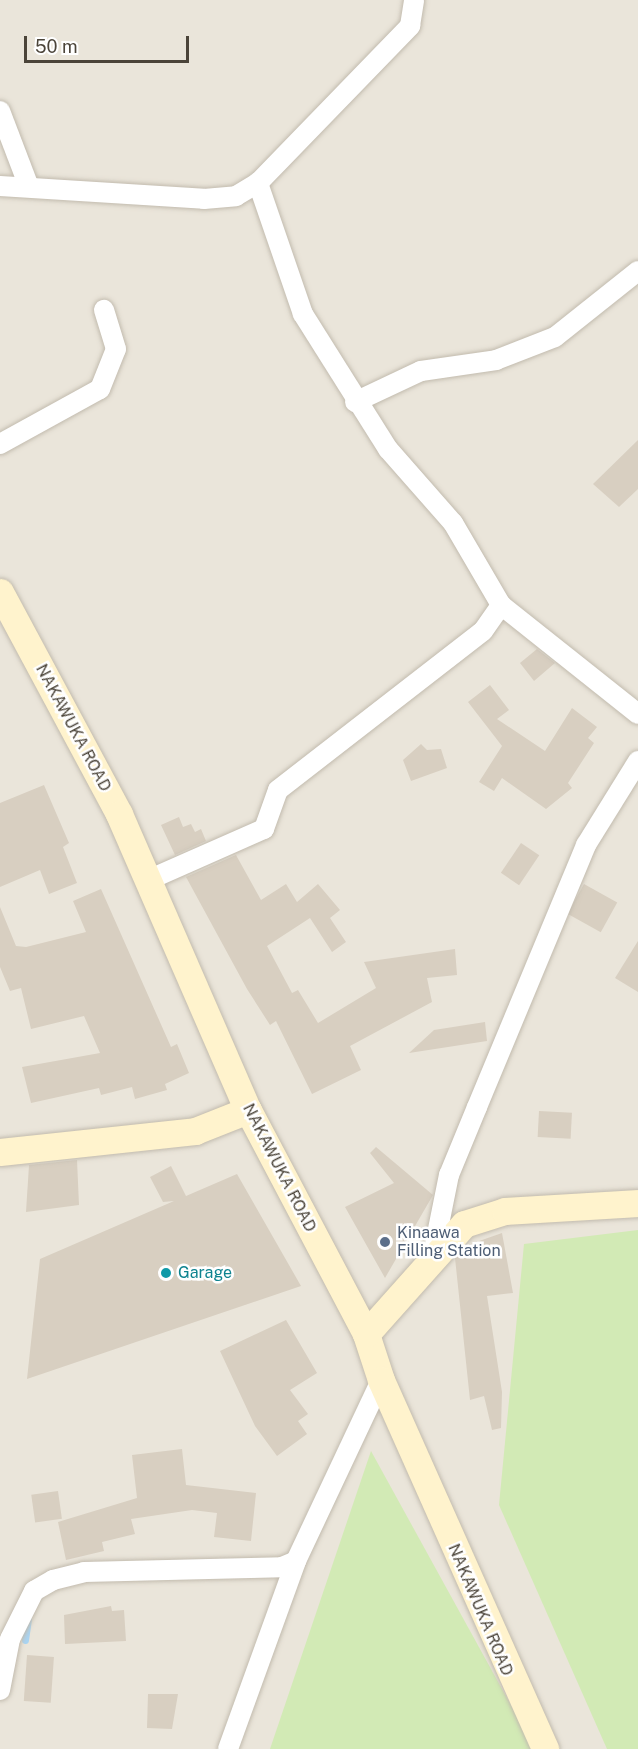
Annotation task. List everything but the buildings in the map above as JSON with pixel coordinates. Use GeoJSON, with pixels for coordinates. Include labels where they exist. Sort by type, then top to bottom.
{"type":"FeatureCollection","features":[{"type":"Feature","properties":{"kind":"main road","name":"NAKAWUKA ROAD"},"geometry":{"type":"LineString","coordinates":[[0,592],[119,814],[248,1110],[366,1334],[381,1380],[545,1749]]}},
{"type":"Feature","properties":{"kind":"main road"},"geometry":{"type":"LineString","coordinates":[[0,1152],[195,1131],[248,1110]]}},
{"type":"Feature","properties":{"kind":"main road"},"geometry":{"type":"LineString","coordinates":[[366,1334],[465,1224],[486,1215],[638,1203]]}},
{"type":"Feature","properties":{"kind":"street"},"geometry":{"type":"LineString","coordinates":[[0,186],[204,199],[236,195],[258,183],[410,26],[414,0]]}},
{"type":"Feature","properties":{"kind":"street"},"geometry":{"type":"LineString","coordinates":[[0,111],[29,187]]}},
{"type":"Feature","properties":{"kind":"street"},"geometry":{"type":"LineString","coordinates":[[258,183],[303,314],[355,402],[453,523],[501,605],[638,714]]}},
{"type":"Feature","properties":{"kind":"street"},"geometry":{"type":"LineString","coordinates":[[355,402],[421,371],[496,360],[555,337],[638,271]]}},
{"type":"Feature","properties":{"kind":"street"},"geometry":{"type":"LineString","coordinates":[[0,444],[100,389],[116,349],[104,310]]}},
{"type":"Feature","properties":{"kind":"street"},"geometry":{"type":"LineString","coordinates":[[146,880],[264,828],[278,790],[483,631],[501,605]]}},
{"type":"Feature","properties":{"kind":"street"},"geometry":{"type":"LineString","coordinates":[[432,1258],[449,1175],[477,1107],[586,845],[638,761]]}},
{"type":"Feature","properties":{"kind":"street"},"geometry":{"type":"LineString","coordinates":[[228,1749],[296,1561],[381,1380]]}},
{"type":"Feature","properties":{"kind":"street"},"geometry":{"type":"LineString","coordinates":[[0,1690],[5,1642],[34,1591],[53,1580],[84,1572],[282,1566],[296,1561]]}},
{"type":"Feature","properties":{"kind":"shaded area"},"geometry":{"type":"Polygon","coordinates":[[[0,0],[638,0],[638,1749],[0,1749],[0,0]]]}},
{"type":"Feature","properties":{"kind":"green space"},"geometry":{"type":"Polygon","coordinates":[[[638,1230],[638,1749],[607,1749],[499,1505],[524,1244],[638,1230]]]}},
{"type":"Feature","properties":{"kind":"green space"},"geometry":{"type":"Polygon","coordinates":[[[371,1451],[535,1749],[270,1749],[371,1451]]]}},
{"type":"Feature","properties":{"kind":"waterway"},"geometry":{"type":"LineString","coordinates":[[25,1640],[28,1619]]}},
{"type":"Feature","properties":{"kind":"place","name":"Kinaawa Filling Station"},"geometry":{"type":"Point","coordinates":[385,1242]}},
{"type":"Feature","properties":{"kind":"place","name":"Garage"},"geometry":{"type":"Point","coordinates":[166,1273]}}]}
